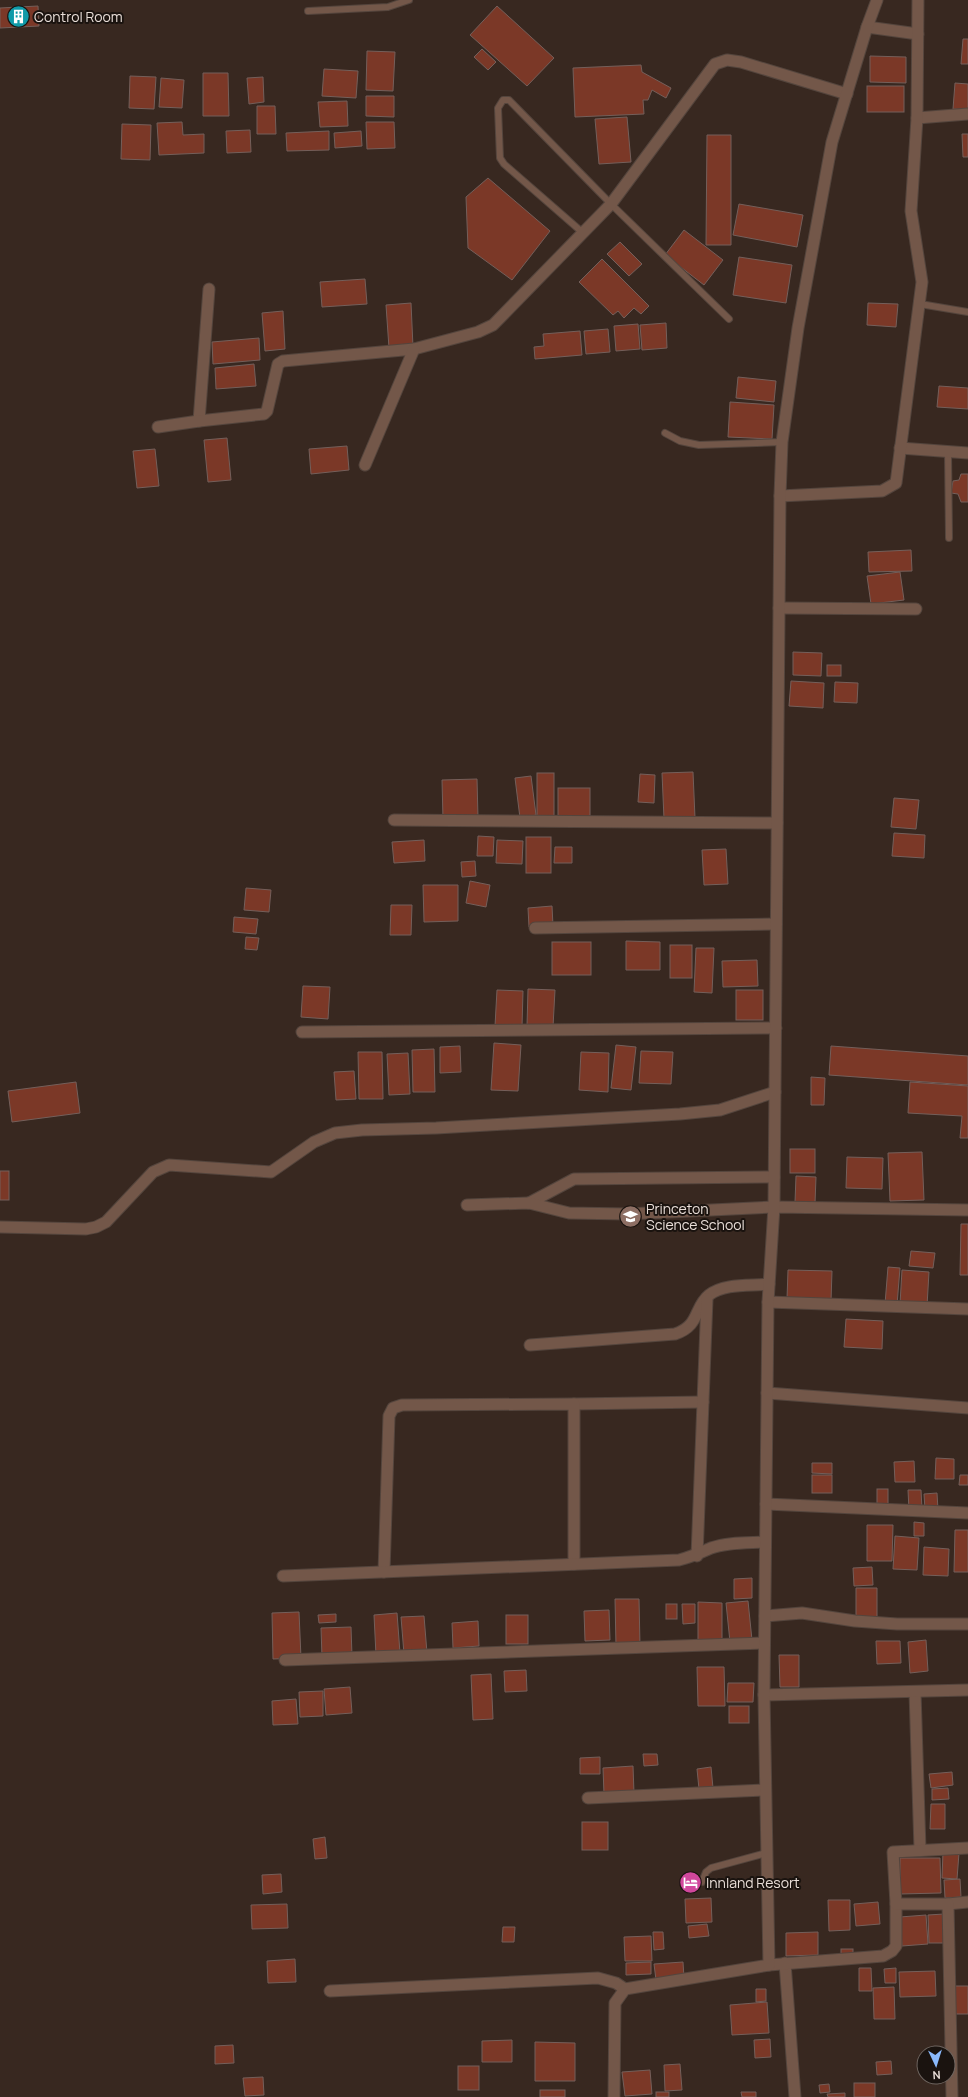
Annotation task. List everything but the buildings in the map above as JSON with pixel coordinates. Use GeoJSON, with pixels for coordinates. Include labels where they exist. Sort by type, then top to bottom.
{"type":"FeatureCollection","features":[{"type":"Feature","properties":{"kind":"street"},"geometry":{"type":"LineString","coordinates":[[769,1965],[765,1790],[764,1643],[768,1302],[774,1207],[780,496],[782,442],[798,328],[832,142],[867,26],[877,0]]}},
{"type":"Feature","properties":{"kind":"street"},"geometry":{"type":"LineString","coordinates":[[780,496],[882,491],[890,488],[896,483],[922,282],[911,212],[917,118],[918,0]]}},
{"type":"Feature","properties":{"kind":"street"},"geometry":{"type":"LineString","coordinates":[[867,26],[918,34]]}},
{"type":"Feature","properties":{"kind":"street"},"geometry":{"type":"LineString","coordinates":[[158,427],[264,414],[267,411],[278,364],[283,361],[414,349],[478,332],[492,325],[611,204],[715,64],[727,60],[741,62],[847,94]]}},
{"type":"Feature","properties":{"kind":"street"},"geometry":{"type":"LineString","coordinates":[[917,118],[968,114]]}},
{"type":"Feature","properties":{"kind":"street"},"geometry":{"type":"LineString","coordinates":[[199,421],[209,289]]}},
{"type":"Feature","properties":{"kind":"street"},"geometry":{"type":"LineString","coordinates":[[365,465],[414,349]]}},
{"type":"Feature","properties":{"kind":"street"},"geometry":{"type":"LineString","coordinates":[[900,448],[968,453]]}},
{"type":"Feature","properties":{"kind":"street"},"geometry":{"type":"LineString","coordinates":[[779,608],[916,609]]}},
{"type":"Feature","properties":{"kind":"street"},"geometry":{"type":"LineString","coordinates":[[394,820],[777,823]]}},
{"type":"Feature","properties":{"kind":"street"},"geometry":{"type":"LineString","coordinates":[[535,928],[776,924]]}},
{"type":"Feature","properties":{"kind":"street"},"geometry":{"type":"LineString","coordinates":[[302,1032],[776,1028]]}},
{"type":"Feature","properties":{"kind":"street"},"geometry":{"type":"LineString","coordinates":[[0,1227],[86,1229],[96,1227],[106,1222],[153,1172],[168,1165],[271,1172],[314,1142],[335,1133],[362,1130],[436,1128],[680,1114],[720,1110],[775,1092]]}},
{"type":"Feature","properties":{"kind":"street"},"geometry":{"type":"LineString","coordinates":[[530,1203],[574,1179],[774,1177]]}},
{"type":"Feature","properties":{"kind":"street"},"geometry":{"type":"LineString","coordinates":[[467,1205],[530,1203],[569,1213],[627,1214],[774,1207],[968,1210]]}},
{"type":"Feature","properties":{"kind":"street"},"geometry":{"type":"LineString","coordinates":[[530,1345],[675,1334],[684,1331],[693,1322],[707,1296],[721,1288],[769,1284]]}},
{"type":"Feature","properties":{"kind":"street"},"geometry":{"type":"LineString","coordinates":[[697,1556],[707,1296]]}},
{"type":"Feature","properties":{"kind":"street"},"geometry":{"type":"LineString","coordinates":[[768,1302],[968,1309]]}},
{"type":"Feature","properties":{"kind":"street"},"geometry":{"type":"LineString","coordinates":[[767,1394],[968,1408]]}},
{"type":"Feature","properties":{"kind":"street"},"geometry":{"type":"LineString","coordinates":[[384,1572],[389,1416],[393,1408],[402,1405],[703,1402]]}},
{"type":"Feature","properties":{"kind":"street"},"geometry":{"type":"LineString","coordinates":[[574,1404],[574,1564]]}},
{"type":"Feature","properties":{"kind":"street"},"geometry":{"type":"LineString","coordinates":[[766,1504],[968,1513]]}},
{"type":"Feature","properties":{"kind":"street"},"geometry":{"type":"LineString","coordinates":[[283,1576],[679,1560],[697,1556],[712,1548],[727,1544],[765,1542]]}},
{"type":"Feature","properties":{"kind":"street"},"geometry":{"type":"LineString","coordinates":[[765,1616],[802,1613],[855,1621],[897,1624],[968,1624]]}},
{"type":"Feature","properties":{"kind":"street"},"geometry":{"type":"LineString","coordinates":[[285,1660],[764,1643]]}},
{"type":"Feature","properties":{"kind":"street"},"geometry":{"type":"LineString","coordinates":[[764,1695],[968,1690]]}},
{"type":"Feature","properties":{"kind":"street"},"geometry":{"type":"LineString","coordinates":[[915,1692],[920,1849]]}},
{"type":"Feature","properties":{"kind":"street"},"geometry":{"type":"LineString","coordinates":[[588,1798],[765,1790]]}},
{"type":"Feature","properties":{"kind":"street"},"geometry":{"type":"LineString","coordinates":[[614,2097],[615,2002],[625,1989],[769,1965],[883,1956],[892,1952],[896,1946],[896,1904],[893,1852],[920,1849],[968,1848]]}},
{"type":"Feature","properties":{"kind":"street"},"geometry":{"type":"LineString","coordinates":[[896,1904],[948,1904],[968,1902]]}},
{"type":"Feature","properties":{"kind":"street"},"geometry":{"type":"LineString","coordinates":[[948,1904],[952,2097]]}},
{"type":"Feature","properties":{"kind":"street"},"geometry":{"type":"LineString","coordinates":[[785,1963],[795,2097]]}},
{"type":"Feature","properties":{"kind":"street"},"geometry":{"type":"LineString","coordinates":[[330,1990],[598,1978],[616,1983],[625,1989]]}},
{"type":"Feature","properties":{"kind":"lane"},"geometry":{"type":"LineString","coordinates":[[308,11],[388,7],[408,0]]}},
{"type":"Feature","properties":{"kind":"lane"},"geometry":{"type":"LineString","coordinates":[[582,232],[504,164],[500,158],[498,108],[500,103],[508,100],[611,204],[729,319]]}},
{"type":"Feature","properties":{"kind":"lane"},"geometry":{"type":"LineString","coordinates":[[920,304],[968,312]]}},
{"type":"Feature","properties":{"kind":"lane"},"geometry":{"type":"LineString","coordinates":[[665,433],[680,442],[699,445],[782,442]]}},
{"type":"Feature","properties":{"kind":"lane"},"geometry":{"type":"LineString","coordinates":[[948,451],[950,538]]}},
{"type":"Feature","properties":{"kind":"lane"},"geometry":{"type":"LineString","coordinates":[[702,1882],[706,1872],[711,1868],[744,1858],[766,1854]]}},
{"type":"Feature","properties":{"kind":"place","name":"Control Room"},"geometry":{"type":"Point","coordinates":[19,17]}},
{"type":"Feature","properties":{"kind":"place","name":"Princeton Science School"},"geometry":{"type":"Point","coordinates":[631,1217]}},
{"type":"Feature","properties":{"kind":"place","name":"Innland Resort"},"geometry":{"type":"Point","coordinates":[690,1883]}}]}
